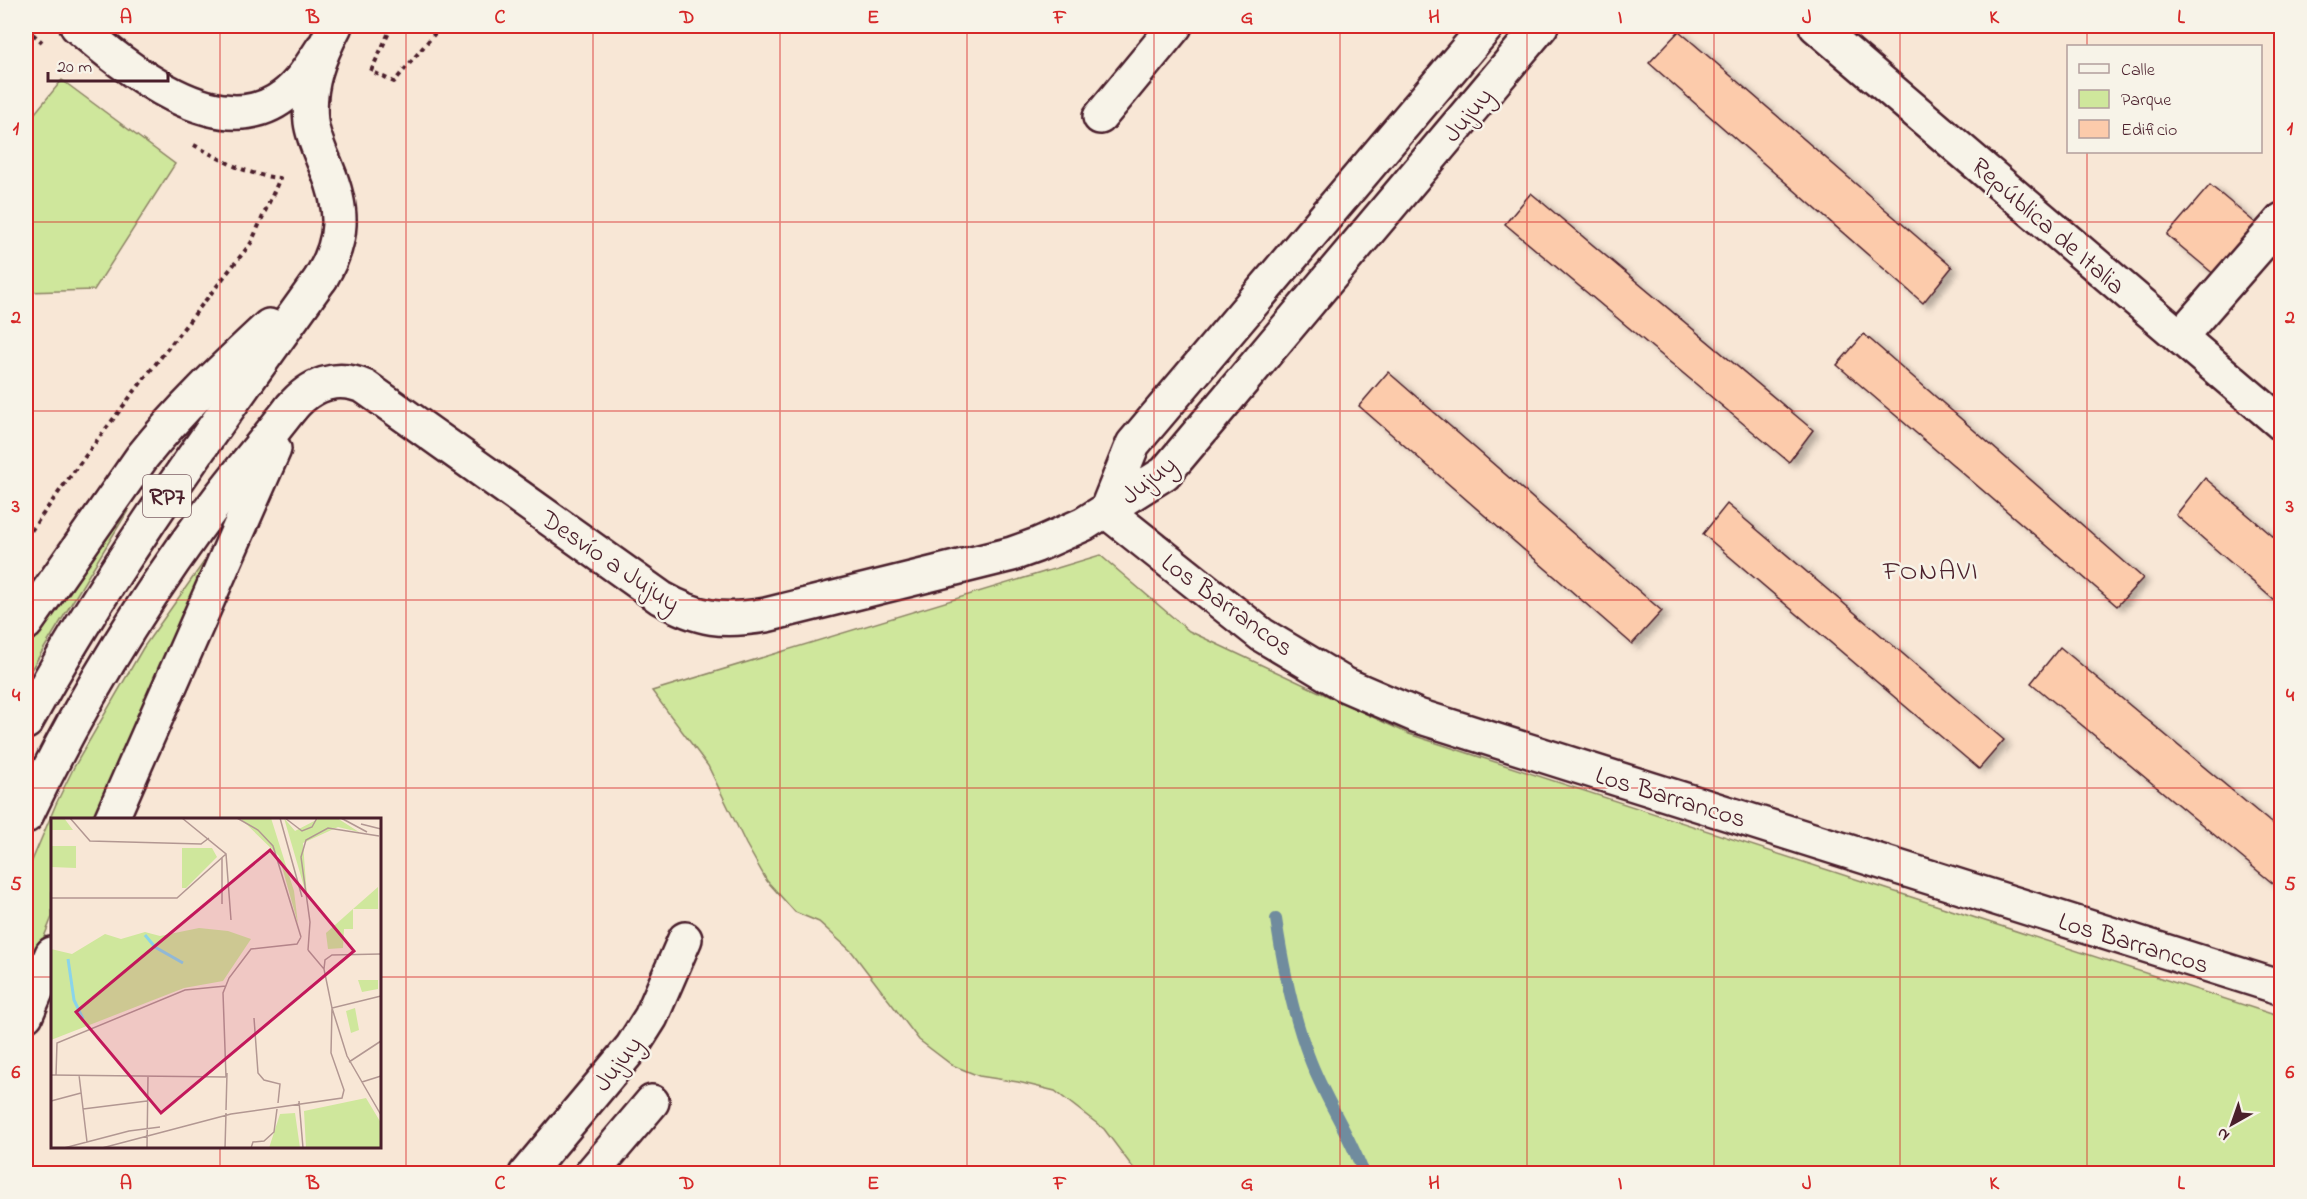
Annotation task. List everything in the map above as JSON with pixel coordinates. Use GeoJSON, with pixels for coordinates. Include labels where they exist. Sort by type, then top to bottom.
{"type":"FeatureCollection","features":[{"type":"Feature","properties":{"kind":"main road"},"geometry":{"type":"LineString","coordinates":[[77,26],[111,55],[147,80],[180,98],[210,108],[238,112],[262,109],[285,96],[305,75],[329,37]]}},
{"type":"Feature","properties":{"kind":"main road"},"geometry":{"type":"LineString","coordinates":[[1100,117],[1175,26]]}},
{"type":"Feature","properties":{"kind":"main road","name":"Jujuy"},"geometry":{"type":"LineString","coordinates":[[1106,511],[1133,444],[1486,26]]}},
{"type":"Feature","properties":{"kind":"main road","name":"Jujuy"},"geometry":{"type":"LineString","coordinates":[[1106,511],[1165,473],[1541,26]]}},
{"type":"Feature","properties":{"kind":"main road","name":"República de Italia"},"geometry":{"type":"LineString","coordinates":[[1816,26],[2282,424]]}},
{"type":"Feature","properties":{"kind":"main road"},"geometry":{"type":"LineString","coordinates":[[26,623],[159,435],[207,383],[321,278],[332,261],[338,244],[340,223],[337,200],[311,124],[311,87],[329,37]]}},
{"type":"Feature","properties":{"kind":"main road"},"geometry":{"type":"LineString","coordinates":[[2181,337],[2282,220]]}},
{"type":"Feature","properties":{"kind":"main road","name":"RP7"},"geometry":{"type":"LineString","coordinates":[[26,722],[77,633],[146,528],[321,278]]}},
{"type":"Feature","properties":{"kind":"main road","name":"Desvío a Jujuy"},"geometry":{"type":"LineString","coordinates":[[291,408],[306,393],[326,383],[354,382],[661,598],[686,611],[713,618],[732,620],[766,615],[1012,554],[1061,536],[1106,511]]}},
{"type":"Feature","properties":{"kind":"main road"},"geometry":{"type":"LineString","coordinates":[[111,818],[291,408]]}},
{"type":"Feature","properties":{"kind":"main road","name":"RP7"},"geometry":{"type":"LineString","coordinates":[[26,816],[61,747],[153,593],[220,497],[291,408]]}},
{"type":"Feature","properties":{"kind":"main road","name":"Los Barrancos"},"geometry":{"type":"LineString","coordinates":[[1106,511],[1262,635],[1346,685],[1418,716],[2282,988]]}},
{"type":"Feature","properties":{"kind":"main road","name":"Jujuy"},"geometry":{"type":"LineString","coordinates":[[526,1173],[632,1047],[651,1017],[685,939]]}},
{"type":"Feature","properties":{"kind":"main road"},"geometry":{"type":"LineString","coordinates":[[26,1015],[51,956]]}},
{"type":"Feature","properties":{"kind":"main road"},"geometry":{"type":"LineString","coordinates":[[591,1173],[652,1102]]}},
{"type":"Feature","properties":{"kind":"path"},"geometry":{"type":"LineString","coordinates":[[392,26],[371,71],[394,82],[441,26]]}},
{"type":"Feature","properties":{"kind":"path"},"geometry":{"type":"LineString","coordinates":[[26,538],[96,440],[133,397],[251,243],[280,178]]}},
{"type":"Feature","properties":{"kind":"green space"},"geometry":{"type":"Polygon","coordinates":[[[62,80],[175,164],[94,290],[26,292],[26,124],[62,80]]]}},
{"type":"Feature","properties":{"kind":"green space"},"geometry":{"type":"Polygon","coordinates":[[[129,509],[26,678],[26,646],[129,509]]]}},
{"type":"Feature","properties":{"kind":"green space"},"geometry":{"type":"Polygon","coordinates":[[[235,518],[172,640],[93,818],[51,818],[51,920],[26,982],[26,875],[56,804],[74,767],[143,648],[235,518]]]}},
{"type":"Feature","properties":{"kind":"green space"},"geometry":{"type":"Polygon","coordinates":[[[1100,555],[1189,631],[1409,734],[2281,1017],[2281,1173],[1137,1173],[1104,1129],[1055,1091],[979,1076],[952,1065],[919,1040],[852,952],[819,922],[795,912],[767,881],[708,766],[652,691],[1100,555]]]}},
{"type":"Feature","properties":{"kind":"building"},"geometry":{"type":"Polygon","coordinates":[[[1679,31],[1952,267],[1923,303],[1649,63],[1679,31]]]}},
{"type":"Feature","properties":{"kind":"building"},"geometry":{"type":"Polygon","coordinates":[[[2210,185],[2265,231],[2222,281],[2167,235],[2210,185]]]}},
{"type":"Feature","properties":{"kind":"building"},"geometry":{"type":"Polygon","coordinates":[[[1531,193],[1813,430],[1789,462],[1505,224],[1531,193]]]}},
{"type":"Feature","properties":{"kind":"building"},"geometry":{"type":"Polygon","coordinates":[[[1864,334],[2143,578],[2117,606],[1837,365],[1864,334]]]}},
{"type":"Feature","properties":{"kind":"building"},"geometry":{"type":"Polygon","coordinates":[[[1388,372],[1662,611],[1632,644],[1359,406],[1388,372]]]}},
{"type":"Feature","properties":{"kind":"building"},"geometry":{"type":"Polygon","coordinates":[[[2205,478],[2282,544],[2282,607],[2176,515],[2205,478]]]}},
{"type":"Feature","properties":{"kind":"building"},"geometry":{"type":"Polygon","coordinates":[[[1727,504],[2004,740],[1979,769],[1703,534],[1727,504]]]}},
{"type":"Feature","properties":{"kind":"building"},"geometry":{"type":"Polygon","coordinates":[[[2060,647],[2282,832],[2282,891],[2031,683],[2060,647]]]}},
{"type":"Feature","properties":{"kind":"waterway"},"geometry":{"type":"LineString","coordinates":[[1276,919],[1289,989],[1303,1040],[1315,1072],[1364,1174]]}},
{"type":"Feature","properties":{"kind":"district","name":"FONAVI"},"geometry":{"type":"Point","coordinates":[1931,570]}}]}
